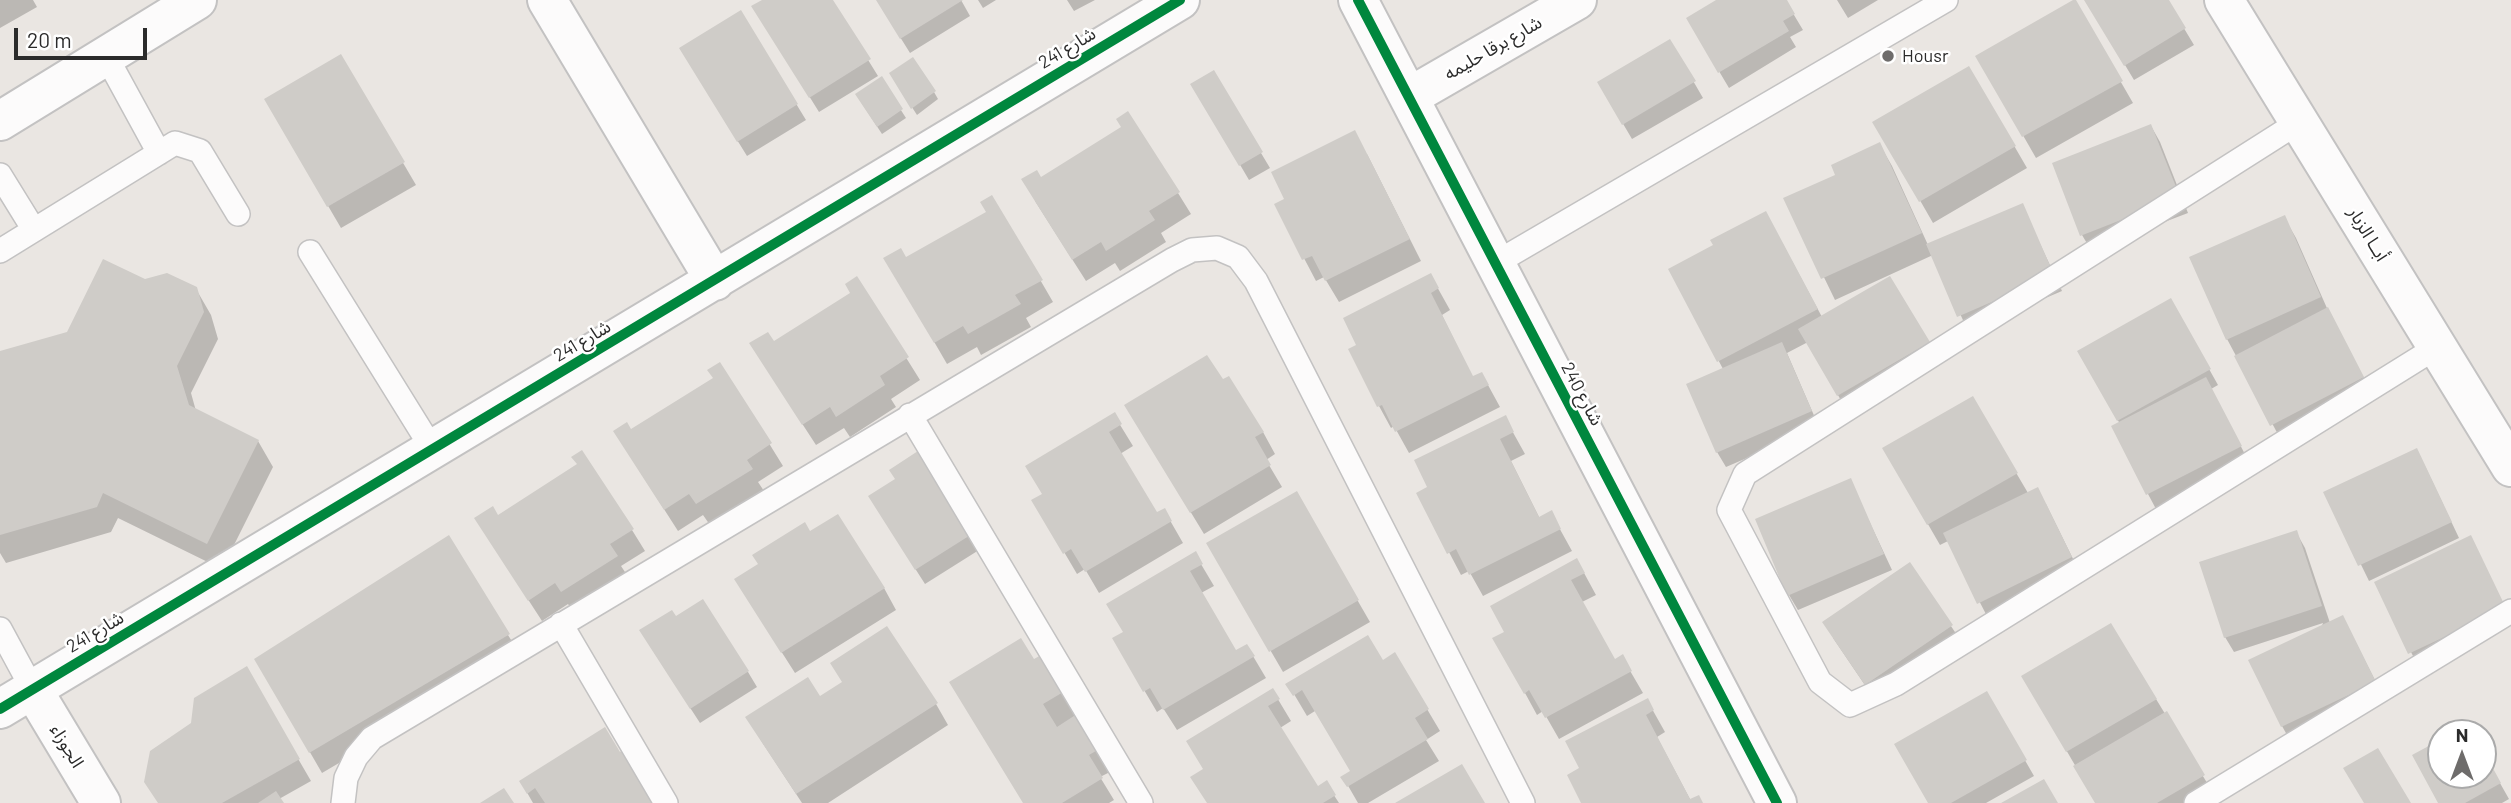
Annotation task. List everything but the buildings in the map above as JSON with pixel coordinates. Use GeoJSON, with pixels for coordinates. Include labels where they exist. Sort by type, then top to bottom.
{"type":"FeatureCollection","features":[{"type":"Feature","properties":{"kind":"street"},"geometry":{"type":"LineString","coordinates":[[0,121],[197,0]]}},
{"type":"Feature","properties":{"kind":"street"},"geometry":{"type":"LineString","coordinates":[[547,0],[715,281]]}},
{"type":"Feature","properties":{"kind":"street","name":"شارع 241"},"geometry":{"type":"LineString","coordinates":[[0,709],[1180,0]]}},
{"type":"Feature","properties":{"kind":"street","name":"شارع 240"},"geometry":{"type":"LineString","coordinates":[[1358,0],[1777,803]]}},
{"type":"Feature","properties":{"kind":"street","name":"شارع برقا حليمه"},"geometry":{"type":"LineString","coordinates":[[1409,97],[1577,0]]}},
{"type":"Feature","properties":{"kind":"street","name":"أبــا الزبار"},"geometry":{"type":"LineString","coordinates":[[2224,0],[2511,467]]}},
{"type":"Feature","properties":{"kind":"street","name":"الجوزاء"},"geometry":{"type":"LineString","coordinates":[[33,690],[101,803]]}},
{"type":"Feature","properties":{"kind":"lane"},"geometry":{"type":"LineString","coordinates":[[1494,264],[1946,0]]}},
{"type":"Feature","properties":{"kind":"lane"},"geometry":{"type":"LineString","coordinates":[[106,56],[159,153]]}},
{"type":"Feature","properties":{"kind":"lane"},"geometry":{"type":"LineString","coordinates":[[2299,122],[1745,474],[1729,510],[1820,682],[1850,705],[1896,684],[2437,347]]}},
{"type":"Feature","properties":{"kind":"lane"},"geometry":{"type":"LineString","coordinates":[[0,251],[175,143],[200,150],[238,214]]}},
{"type":"Feature","properties":{"kind":"lane"},"geometry":{"type":"LineString","coordinates":[[0,175],[34,230]]}},
{"type":"Feature","properties":{"kind":"lane"},"geometry":{"type":"LineString","coordinates":[[344,803],[346,778],[356,757],[372,738],[910,415],[1192,250],[1217,248],[1238,257],[1256,281],[1523,803]]}},
{"type":"Feature","properties":{"kind":"lane"},"geometry":{"type":"LineString","coordinates":[[310,252],[433,450]]}},
{"type":"Feature","properties":{"kind":"lane"},"geometry":{"type":"LineString","coordinates":[[910,415],[1141,803]]}},
{"type":"Feature","properties":{"kind":"lane"},"geometry":{"type":"LineString","coordinates":[[2196,803],[2511,611]]}},
{"type":"Feature","properties":{"kind":"lane"},"geometry":{"type":"LineString","coordinates":[[561,624],[666,803]]}},
{"type":"Feature","properties":{"kind":"lane"},"geometry":{"type":"LineString","coordinates":[[0,629],[33,690]]}},
{"type":"Feature","properties":{"kind":"cycle path"},"geometry":{"type":"LineString","coordinates":[[0,709],[1180,0]]}},
{"type":"Feature","properties":{"kind":"cycle path"},"geometry":{"type":"LineString","coordinates":[[1358,0],[1777,803]]}},
{"type":"Feature","properties":{"kind":"place","name":"Housr"},"geometry":{"type":"Point","coordinates":[1888,56]}}]}
